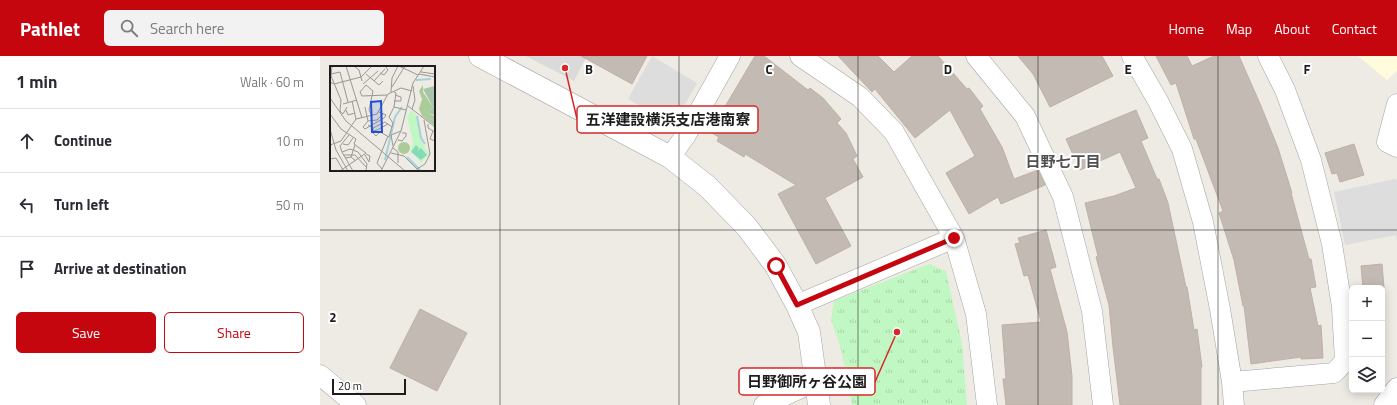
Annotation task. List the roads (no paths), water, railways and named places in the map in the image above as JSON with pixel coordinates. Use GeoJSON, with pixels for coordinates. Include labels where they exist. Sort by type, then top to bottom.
{"type":"FeatureCollection","features":[{"type":"Feature","properties":{"kind":"street"},"geometry":{"type":"LineString","coordinates":[[480,56],[670,157],[707,186],[747,227],[776,266],[797,305],[809,332],[819,405]]}},
{"type":"Feature","properties":{"kind":"street"},"geometry":{"type":"LineString","coordinates":[[670,157],[686,135],[730,56]]}},
{"type":"Feature","properties":{"kind":"street"},"geometry":{"type":"LineString","coordinates":[[800,56],[860,97],[894,132],[954,238],[976,314],[987,405]]}},
{"type":"Feature","properties":{"kind":"street"},"geometry":{"type":"LineString","coordinates":[[976,56],[1026,116],[1063,197],[1092,311],[1103,405]]}},
{"type":"Feature","properties":{"kind":"street"},"geometry":{"type":"LineString","coordinates":[[1132,56],[1158,101],[1182,149],[1204,222],[1232,382],[1234,405]]}},
{"type":"Feature","properties":{"kind":"street"},"geometry":{"type":"LineString","coordinates":[[1232,382],[1334,373],[1345,361],[1342,308],[1332,244],[1311,160],[1285,90],[1268,56]]}},
{"type":"Feature","properties":{"kind":"street"},"geometry":{"type":"LineString","coordinates":[[1397,104],[1387,142],[1397,147]]}},
{"type":"Feature","properties":{"kind":"street"},"geometry":{"type":"LineString","coordinates":[[797,305],[954,238]]}},
{"type":"Feature","properties":{"kind":"street"},"geometry":{"type":"LineString","coordinates":[[320,375],[356,405]]}},
{"type":"Feature","properties":{"kind":"street"},"geometry":{"type":"LineString","coordinates":[[764,405],[816,381]]}},
{"type":"Feature","properties":{"kind":"street"},"geometry":{"type":"LineString","coordinates":[[1384,405],[1397,388]]}},
{"type":"Feature","properties":{"kind":"place","name":"五洋建設横浜支店港南寮"},"geometry":{"type":"Point","coordinates":[565,68]}},
{"type":"Feature","properties":{"kind":"place","name":"日野御所ヶ谷公園"},"geometry":{"type":"Point","coordinates":[897,332]}},
{"type":"Feature","properties":{"kind":"district","name":"日野七丁目"},"geometry":{"type":"Point","coordinates":[1063,162]}}]}
